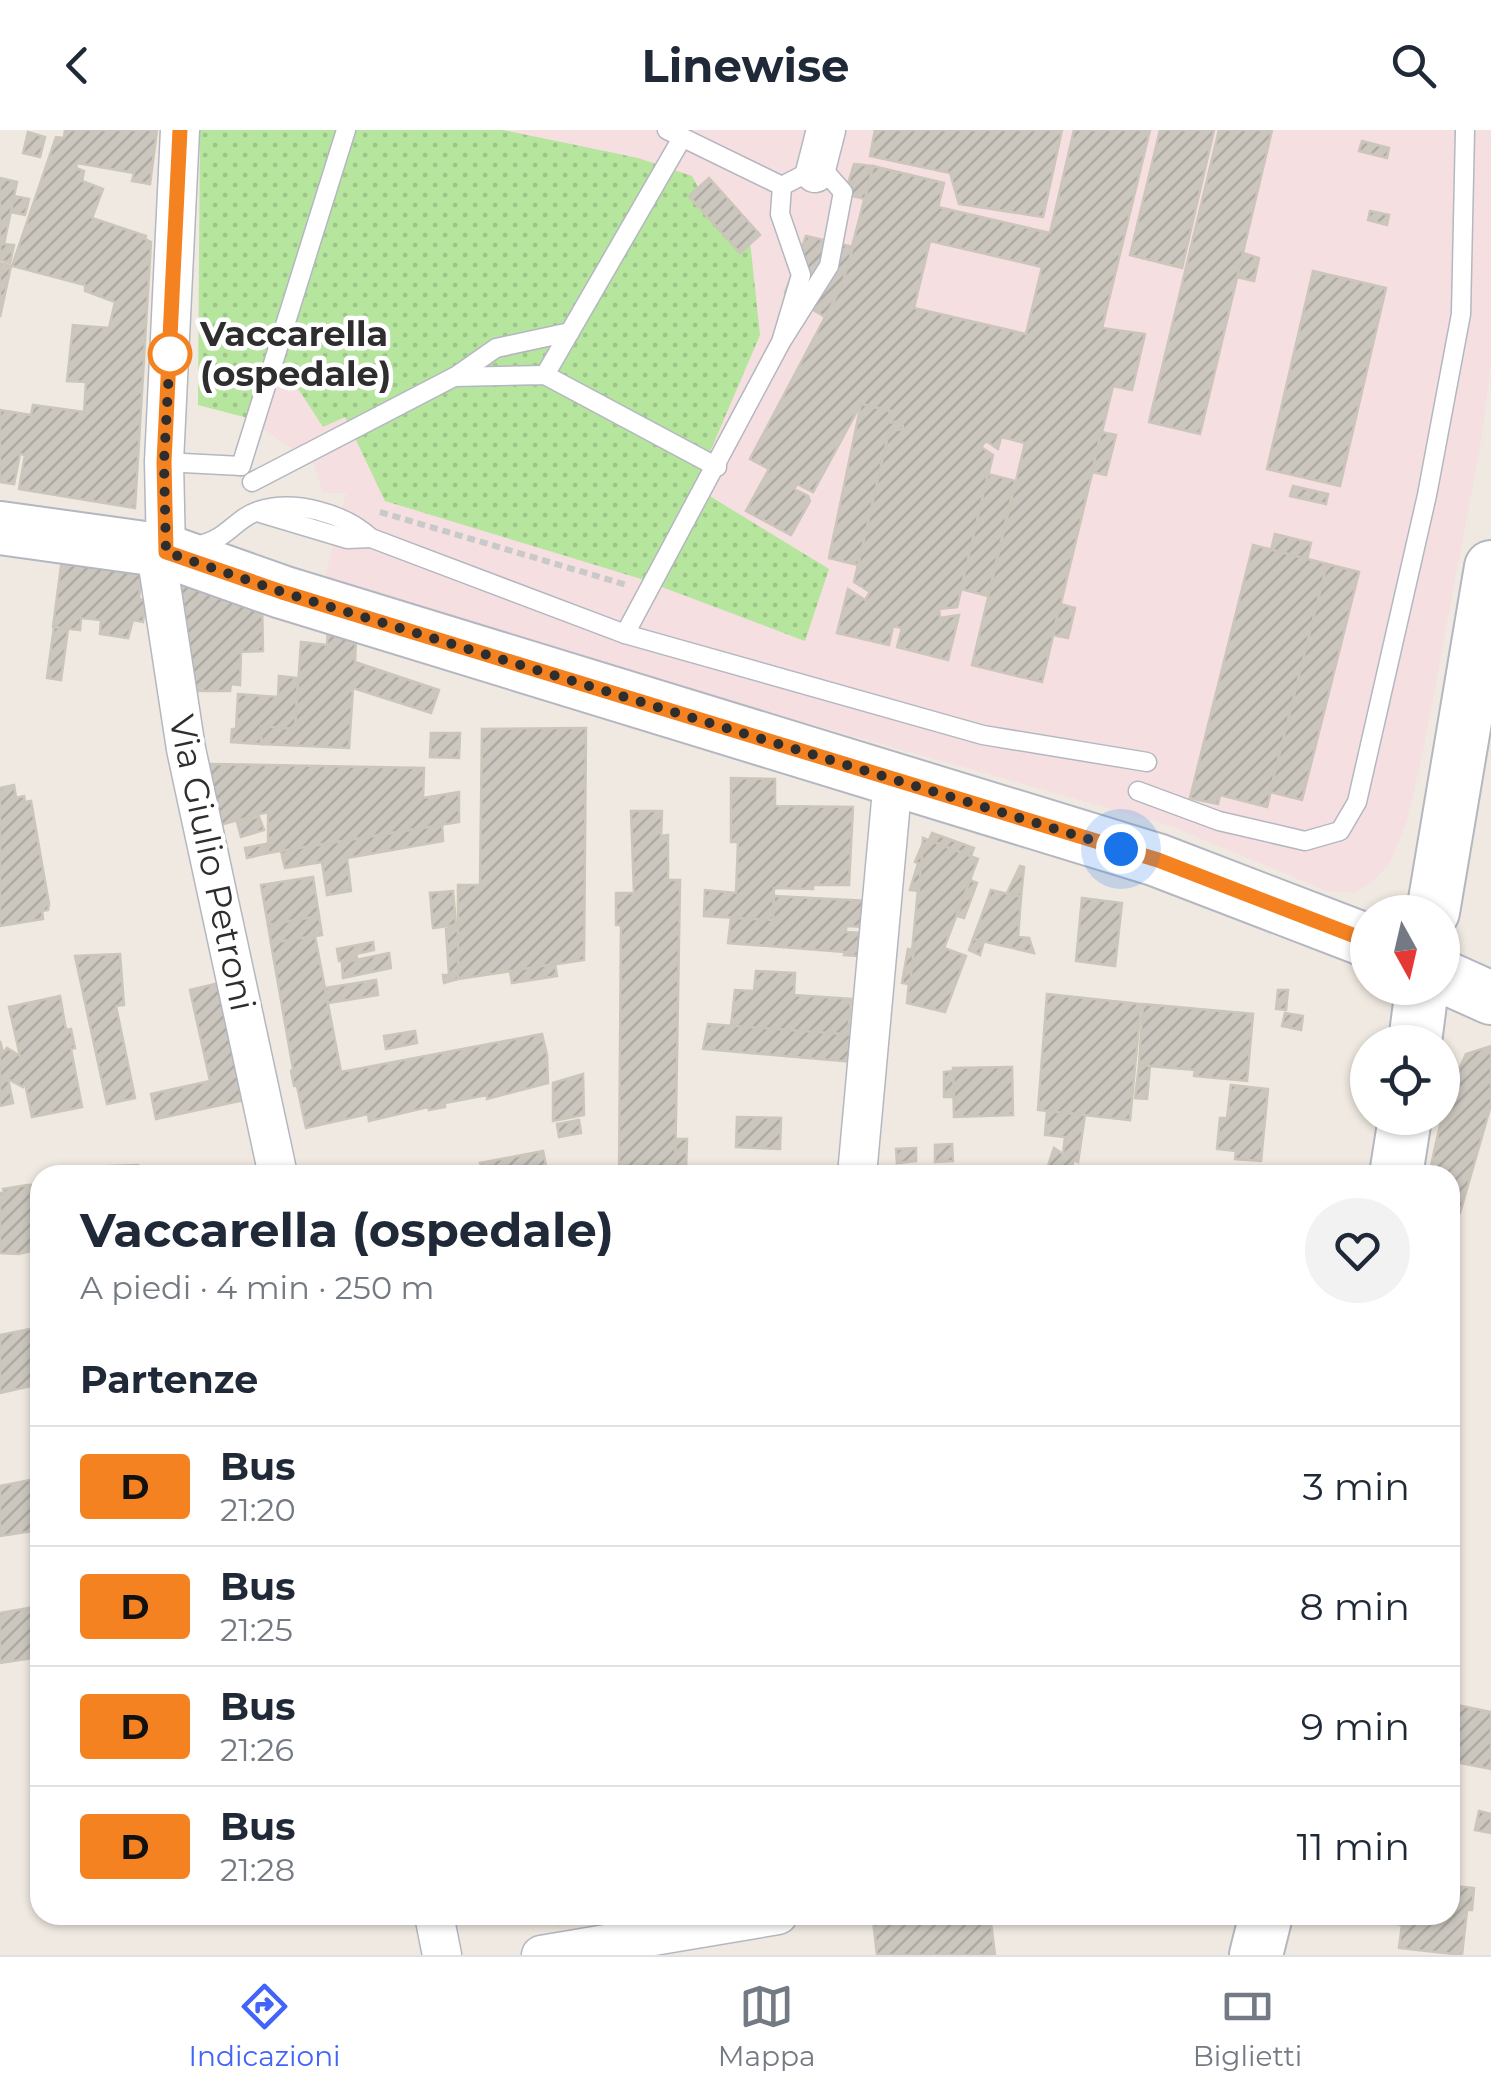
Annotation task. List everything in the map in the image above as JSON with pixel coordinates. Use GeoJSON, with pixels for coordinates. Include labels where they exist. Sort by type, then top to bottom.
{"type":"FeatureCollection","features":[{"type":"Feature","properties":{"kind":"street","name":"Via Giulio Petroni"},"geometry":{"type":"LineString","coordinates":[[180,130],[164,462],[166,552],[159,572],[186,749],[276,1165]]}},
{"type":"Feature","properties":{"kind":"street"},"geometry":{"type":"LineString","coordinates":[[798,180],[826,130]]}},
{"type":"Feature","properties":{"kind":"street"},"geometry":{"type":"LineString","coordinates":[[0,528],[166,552],[282,592],[1158,860],[1350,933]]}},
{"type":"Feature","properties":{"kind":"street"},"geometry":{"type":"LineString","coordinates":[[1436,895],[1491,567]]}},
{"type":"Feature","properties":{"kind":"street"},"geometry":{"type":"LineString","coordinates":[[858,1165],[893,779]]}},
{"type":"Feature","properties":{"kind":"street"},"geometry":{"type":"LineString","coordinates":[[1460,984],[1491,998]]}},
{"type":"Feature","properties":{"kind":"street"},"geometry":{"type":"LineString","coordinates":[[1398,1165],[1403,1135]]}},
{"type":"Feature","properties":{"kind":"street"},"geometry":{"type":"LineString","coordinates":[[436,1925],[442,1955]]}},
{"type":"Feature","properties":{"kind":"street"},"geometry":{"type":"LineString","coordinates":[[542,1955],[719,1925]]}},
{"type":"Feature","properties":{"kind":"street"},"geometry":{"type":"LineString","coordinates":[[1256,1955],[1264,1925]]}},
{"type":"Feature","properties":{"kind":"lane"},"geometry":{"type":"LineString","coordinates":[[240,466],[346,130]]}},
{"type":"Feature","properties":{"kind":"lane"},"geometry":{"type":"LineString","coordinates":[[1138,791],[1220,822],[1305,841],[1340,832],[1357,802],[1426,495],[1461,314],[1465,130]]}},
{"type":"Feature","properties":{"kind":"lane"},"geometry":{"type":"LineString","coordinates":[[545,375],[674,134],[798,180],[827,174],[843,192],[829,266],[781,342],[625,634]]}},
{"type":"Feature","properties":{"kind":"lane"},"geometry":{"type":"LineString","coordinates":[[781,342],[800,275],[780,214],[798,180]]}},
{"type":"Feature","properties":{"kind":"lane"},"geometry":{"type":"LineString","coordinates":[[252,482],[454,377],[496,348],[570,332]]}},
{"type":"Feature","properties":{"kind":"lane"},"geometry":{"type":"LineString","coordinates":[[454,377],[545,375],[716,467]]}},
{"type":"Feature","properties":{"kind":"lane"},"geometry":{"type":"LineString","coordinates":[[164,462],[240,466]]}},
{"type":"Feature","properties":{"kind":"lane"},"geometry":{"type":"LineString","coordinates":[[240,466],[252,482],[256,512]]}},
{"type":"Feature","properties":{"kind":"lane"},"geometry":{"type":"LineString","coordinates":[[166,552],[216,542],[256,512],[298,506],[354,523],[371,538],[625,634],[983,735],[1147,762]]}},
{"type":"Feature","properties":{"kind":"path"},"geometry":{"type":"LineString","coordinates":[[378,511],[648,591]]}},
{"type":"Feature","properties":{"kind":"shaded area"},"geometry":{"type":"Polygon","coordinates":[[[200,130],[1491,130],[1491,367],[1480,447],[1422,756],[1406,824],[1390,863],[1371,883],[1355,892],[1327,891],[1168,825],[655,680],[325,578],[346,493],[323,493],[314,464],[248,418],[198,405],[200,130]]]}},
{"type":"Feature","properties":{"kind":"green space"},"geometry":{"type":"Polygon","coordinates":[[[200,130],[503,130],[638,158],[692,176],[718,223],[750,241],[760,335],[695,487],[829,569],[805,641],[638,578],[385,501],[345,417],[323,427],[299,390],[259,375],[248,418],[198,405],[200,130]]]}},
{"type":"Feature","properties":{"kind":"building"},"geometry":{"type":"Polygon","coordinates":[[[65,130],[157,130],[150,184],[132,181],[134,173],[77,163],[76,168],[84,171],[82,181],[103,189],[92,218],[146,236],[151,242],[135,508],[19,489],[25,455],[20,454],[14,484],[0,482],[0,410],[31,415],[33,405],[84,412],[86,382],[67,381],[73,325],[109,328],[115,302],[85,291],[85,285],[12,266],[56,137],[64,138],[65,130]]]}},
{"type":"Feature","properties":{"kind":"building"},"geometry":{"type":"Polygon","coordinates":[[[875,130],[1062,130],[1043,217],[959,204],[950,173],[870,156],[875,130]]]}},
{"type":"Feature","properties":{"kind":"building"},"geometry":{"type":"Polygon","coordinates":[[[1074,130],[1150,130],[1102,328],[1145,334],[1132,390],[1113,386],[1042,682],[972,665],[1025,443],[1001,437],[998,449],[986,441],[981,447],[993,455],[957,607],[939,609],[940,618],[959,615],[948,660],[897,647],[902,628],[893,626],[889,645],[837,633],[848,589],[865,600],[870,592],[854,582],[889,431],[903,429],[902,421],[887,423],[890,411],[861,404],[813,492],[797,484],[794,489],[810,501],[791,535],[746,511],[769,469],[750,459],[842,285],[873,166],[944,183],[938,207],[1050,233],[1074,130]],[[930,241],[914,308],[1026,334],[1042,267],[930,241]]]}},
{"type":"Feature","properties":{"kind":"building"},"geometry":{"type":"Polygon","coordinates":[[[1160,130],[1214,130],[1182,268],[1130,255],[1160,130]]]}},
{"type":"Feature","properties":{"kind":"building"},"geometry":{"type":"Polygon","coordinates":[[[1219,130],[1272,130],[1200,434],[1149,422],[1219,130]]]}},
{"type":"Feature","properties":{"kind":"building"},"geometry":{"type":"Polygon","coordinates":[[[28,132],[45,137],[40,157],[23,153],[28,132]]]}},
{"type":"Feature","properties":{"kind":"building"},"geometry":{"type":"Polygon","coordinates":[[[1362,141],[1389,148],[1387,158],[1359,151],[1362,141]]]}},
{"type":"Feature","properties":{"kind":"building"},"geometry":{"type":"Polygon","coordinates":[[[854,164],[873,166],[865,199],[845,194],[854,164]]]}},
{"type":"Feature","properties":{"kind":"building"},"geometry":{"type":"Polygon","coordinates":[[[0,178],[17,182],[4,244],[14,245],[10,263],[0,260],[0,178]]]}},
{"type":"Feature","properties":{"kind":"building"},"geometry":{"type":"Polygon","coordinates":[[[709,178],[760,235],[740,253],[689,196],[709,178]]]}},
{"type":"Feature","properties":{"kind":"building"},"geometry":{"type":"Polygon","coordinates":[[[14,196],[29,199],[25,215],[11,212],[14,196]]]}},
{"type":"Feature","properties":{"kind":"building"},"geometry":{"type":"Polygon","coordinates":[[[1370,211],[1389,215],[1387,225],[1368,220],[1370,211]]]}},
{"type":"Feature","properties":{"kind":"building"},"geometry":{"type":"Polygon","coordinates":[[[806,236],[853,247],[842,285],[825,317],[785,293],[806,236]]]}},
{"type":"Feature","properties":{"kind":"building"},"geometry":{"type":"Polygon","coordinates":[[[1243,253],[1259,258],[1254,281],[1237,277],[1243,253]]]}},
{"type":"Feature","properties":{"kind":"building"},"geometry":{"type":"Polygon","coordinates":[[[0,263],[11,266],[0,317],[0,263]]]}},
{"type":"Feature","properties":{"kind":"building"},"geometry":{"type":"Polygon","coordinates":[[[1313,271],[1386,288],[1340,486],[1267,469],[1313,271]]]}},
{"type":"Feature","properties":{"kind":"building"},"geometry":{"type":"Polygon","coordinates":[[[861,404],[890,411],[887,423],[902,421],[903,429],[889,431],[858,565],[829,558],[861,404]]]}},
{"type":"Feature","properties":{"kind":"building"},"geometry":{"type":"Polygon","coordinates":[[[1101,432],[1116,435],[1106,475],[1092,472],[1101,432]]]}},
{"type":"Feature","properties":{"kind":"building"},"geometry":{"type":"Polygon","coordinates":[[[988,474],[1015,481],[988,596],[961,589],[988,474]]]}},
{"type":"Feature","properties":{"kind":"building"},"geometry":{"type":"Polygon","coordinates":[[[1293,486],[1328,494],[1326,504],[1290,496],[1293,486]]]}},
{"type":"Feature","properties":{"kind":"building"},"geometry":{"type":"Polygon","coordinates":[[[1275,534],[1311,543],[1307,559],[1271,550],[1275,534]]]}},
{"type":"Feature","properties":{"kind":"building"},"geometry":{"type":"Polygon","coordinates":[[[1253,545],[1327,564],[1267,807],[1220,795],[1218,804],[1190,798],[1253,545]]]}},
{"type":"Feature","properties":{"kind":"building"},"geometry":{"type":"Polygon","coordinates":[[[63,551],[143,562],[139,599],[146,600],[143,622],[133,620],[128,638],[100,634],[101,620],[81,618],[80,630],[53,627],[63,551]]]}},
{"type":"Feature","properties":{"kind":"building"},"geometry":{"type":"Polygon","coordinates":[[[1327,564],[1359,572],[1302,800],[1270,792],[1327,564]]]}},
{"type":"Feature","properties":{"kind":"building"},"geometry":{"type":"Polygon","coordinates":[[[177,573],[262,601],[263,651],[241,652],[240,685],[231,684],[230,691],[189,691],[177,573]]]}},
{"type":"Feature","properties":{"kind":"building"},"geometry":{"type":"Polygon","coordinates":[[[1060,604],[1075,608],[1068,638],[1053,635],[1060,604]]]}},
{"type":"Feature","properties":{"kind":"building"},"geometry":{"type":"Polygon","coordinates":[[[54,627],[68,629],[61,680],[47,678],[54,627]]]}},
{"type":"Feature","properties":{"kind":"building"},"geometry":{"type":"Polygon","coordinates":[[[328,629],[356,638],[355,662],[439,690],[431,713],[353,688],[349,748],[261,744],[261,726],[295,729],[301,642],[327,645],[328,629]]]}},
{"type":"Feature","properties":{"kind":"building"},"geometry":{"type":"Polygon","coordinates":[[[279,676],[298,678],[295,729],[261,726],[261,744],[231,742],[232,729],[236,729],[238,694],[278,697],[279,676]]]}},
{"type":"Feature","properties":{"kind":"building"},"geometry":{"type":"Polygon","coordinates":[[[586,728],[584,960],[458,979],[458,885],[480,885],[482,729],[586,728]]]}},
{"type":"Feature","properties":{"kind":"building"},"geometry":{"type":"Polygon","coordinates":[[[431,733],[460,733],[459,758],[430,757],[431,733]]]}},
{"type":"Feature","properties":{"kind":"building"},"geometry":{"type":"Polygon","coordinates":[[[209,764],[424,768],[423,798],[459,792],[459,822],[268,853],[268,812],[220,825],[207,771],[209,764]]]}},
{"type":"Feature","properties":{"kind":"building"},"geometry":{"type":"Polygon","coordinates":[[[731,778],[775,779],[775,806],[853,807],[849,885],[774,888],[773,920],[704,916],[705,890],[736,893],[738,842],[731,842],[731,778]]]}},
{"type":"Feature","properties":{"kind":"building"},"geometry":{"type":"Polygon","coordinates":[[[14,785],[16,798],[24,796],[25,802],[31,801],[49,904],[48,910],[42,911],[43,919],[0,926],[0,788],[14,785]]]}},
{"type":"Feature","properties":{"kind":"building"},"geometry":{"type":"Polygon","coordinates":[[[631,811],[662,811],[661,836],[668,835],[668,880],[680,880],[675,1165],[619,1165],[621,925],[616,925],[616,893],[634,893],[631,811]]]}},
{"type":"Feature","properties":{"kind":"building"},"geometry":{"type":"Polygon","coordinates":[[[259,817],[264,830],[241,837],[237,822],[259,817]]]}},
{"type":"Feature","properties":{"kind":"building"},"geometry":{"type":"Polygon","coordinates":[[[442,825],[443,841],[347,858],[351,891],[327,895],[322,862],[285,868],[281,851],[442,825]]]}},
{"type":"Feature","properties":{"kind":"building"},"geometry":{"type":"Polygon","coordinates":[[[932,833],[974,848],[971,856],[929,840],[932,833]]]}},
{"type":"Feature","properties":{"kind":"building"},"geometry":{"type":"Polygon","coordinates":[[[923,838],[978,859],[944,948],[966,956],[945,1012],[907,1003],[923,838]]]}},
{"type":"Feature","properties":{"kind":"building"},"geometry":{"type":"Polygon","coordinates":[[[923,843],[919,891],[910,890],[918,863],[915,862],[923,843]]]}},
{"type":"Feature","properties":{"kind":"building"},"geometry":{"type":"Polygon","coordinates":[[[266,844],[268,853],[247,858],[245,848],[266,844]]]}},
{"type":"Feature","properties":{"kind":"building"},"geometry":{"type":"Polygon","coordinates":[[[1020,866],[1024,867],[1021,897],[1007,893],[1020,866]]]}},
{"type":"Feature","properties":{"kind":"building"},"geometry":{"type":"Polygon","coordinates":[[[313,877],[319,916],[268,925],[261,885],[313,877]]]}},
{"type":"Feature","properties":{"kind":"building"},"geometry":{"type":"Polygon","coordinates":[[[970,880],[977,883],[964,918],[957,916],[970,880]]]}},
{"type":"Feature","properties":{"kind":"building"},"geometry":{"type":"Polygon","coordinates":[[[991,890],[1021,897],[1018,937],[1029,938],[1034,953],[973,939],[991,890]]]}},
{"type":"Feature","properties":{"kind":"building"},"geometry":{"type":"Polygon","coordinates":[[[453,891],[456,925],[433,928],[430,893],[453,891]]]}},
{"type":"Feature","properties":{"kind":"building"},"geometry":{"type":"Polygon","coordinates":[[[774,896],[868,901],[865,927],[846,926],[846,932],[859,933],[858,956],[728,943],[731,918],[773,920],[774,896]]]}},
{"type":"Feature","properties":{"kind":"building"},"geometry":{"type":"Polygon","coordinates":[[[1082,898],[1122,903],[1115,966],[1076,961],[1082,898]]]}},
{"type":"Feature","properties":{"kind":"building"},"geometry":{"type":"Polygon","coordinates":[[[319,916],[322,935],[271,943],[268,925],[319,916]]]}},
{"type":"Feature","properties":{"kind":"building"},"geometry":{"type":"Polygon","coordinates":[[[458,926],[458,979],[444,983],[443,975],[449,975],[446,929],[458,926]]]}},
{"type":"Feature","properties":{"kind":"building"},"geometry":{"type":"Polygon","coordinates":[[[315,936],[341,1072],[542,1034],[548,1083],[487,1099],[487,1095],[445,1103],[445,1107],[429,1110],[428,1107],[369,1121],[368,1114],[306,1128],[291,1071],[271,943],[315,936]]]}},
{"type":"Feature","properties":{"kind":"building"},"geometry":{"type":"Polygon","coordinates":[[[973,939],[984,941],[980,955],[969,950],[973,939]]]}},
{"type":"Feature","properties":{"kind":"building"},"geometry":{"type":"Polygon","coordinates":[[[373,942],[374,950],[339,961],[337,949],[373,942]]]}},
{"type":"Feature","properties":{"kind":"building"},"geometry":{"type":"Polygon","coordinates":[[[908,949],[914,950],[910,984],[902,983],[908,949]]]}},
{"type":"Feature","properties":{"kind":"building"},"geometry":{"type":"Polygon","coordinates":[[[389,953],[391,968],[343,978],[342,963],[389,953]]]}},
{"type":"Feature","properties":{"kind":"building"},"geometry":{"type":"Polygon","coordinates":[[[120,954],[124,1005],[116,1006],[135,1098],[107,1104],[75,956],[120,954]]]}},
{"type":"Feature","properties":{"kind":"building"},"geometry":{"type":"Polygon","coordinates":[[[555,964],[557,976],[512,983],[510,971],[555,964]]]}},
{"type":"Feature","properties":{"kind":"building"},"geometry":{"type":"Polygon","coordinates":[[[756,971],[795,973],[794,995],[851,999],[848,1035],[731,1026],[735,990],[754,991],[756,971]]]}},
{"type":"Feature","properties":{"kind":"building"},"geometry":{"type":"Polygon","coordinates":[[[376,980],[378,995],[328,1003],[325,988],[376,980]]]}},
{"type":"Feature","properties":{"kind":"building"},"geometry":{"type":"Polygon","coordinates":[[[219,983],[244,1100],[156,1119],[151,1094],[210,1081],[190,990],[219,983]]]}},
{"type":"Feature","properties":{"kind":"building"},"geometry":{"type":"Polygon","coordinates":[[[1278,990],[1288,990],[1286,1010],[1276,1009],[1278,990]]]}},
{"type":"Feature","properties":{"kind":"building"},"geometry":{"type":"Polygon","coordinates":[[[1047,994],[1141,1004],[1130,1120],[1038,1110],[1047,994]]]}},
{"type":"Feature","properties":{"kind":"building"},"geometry":{"type":"Polygon","coordinates":[[[60,996],[66,1030],[71,1029],[75,1048],[71,1049],[82,1107],[32,1117],[25,1083],[23,1087],[8,1079],[13,1103],[0,1106],[0,1041],[3,1053],[7,1048],[20,1056],[9,1007],[60,996]]]}},
{"type":"Feature","properties":{"kind":"building"},"geometry":{"type":"Polygon","coordinates":[[[1143,1004],[1253,1014],[1247,1081],[1194,1076],[1195,1070],[1139,1065],[1143,1004]]]}},
{"type":"Feature","properties":{"kind":"building"},"geometry":{"type":"Polygon","coordinates":[[[1285,1013],[1303,1016],[1301,1030],[1282,1026],[1285,1013]]]}},
{"type":"Feature","properties":{"kind":"building"},"geometry":{"type":"Polygon","coordinates":[[[708,1024],[856,1035],[853,1062],[703,1049],[708,1024]]]}},
{"type":"Feature","properties":{"kind":"building"},"geometry":{"type":"Polygon","coordinates":[[[415,1031],[417,1043],[386,1049],[384,1036],[415,1031]]]}},
{"type":"Feature","properties":{"kind":"building"},"geometry":{"type":"Polygon","coordinates":[[[1491,1046],[1491,1105],[1460,1213],[1460,1165],[1431,1165],[1438,1135],[1460,1135],[1460,1067],[1466,1054],[1491,1046]]]}},
{"type":"Feature","properties":{"kind":"building"},"geometry":{"type":"Polygon","coordinates":[[[1139,1065],[1150,1066],[1147,1099],[1135,1098],[1139,1065]]]}},
{"type":"Feature","properties":{"kind":"building"},"geometry":{"type":"Polygon","coordinates":[[[1012,1067],[1013,1115],[954,1117],[953,1068],[1012,1067]]]}},
{"type":"Feature","properties":{"kind":"building"},"geometry":{"type":"Polygon","coordinates":[[[953,1071],[954,1097],[944,1097],[944,1072],[953,1071]]]}},
{"type":"Feature","properties":{"kind":"building"},"geometry":{"type":"Polygon","coordinates":[[[583,1074],[584,1115],[553,1121],[553,1083],[583,1074]]]}},
{"type":"Feature","properties":{"kind":"building"},"geometry":{"type":"Polygon","coordinates":[[[1231,1085],[1268,1089],[1261,1161],[1235,1159],[1236,1151],[1217,1149],[1220,1118],[1227,1118],[1231,1085]]]}},
{"type":"Feature","properties":{"kind":"building"},"geometry":{"type":"Polygon","coordinates":[[[1047,1111],[1085,1115],[1078,1162],[1074,1160],[1072,1165],[1048,1165],[1054,1148],[1063,1154],[1065,1137],[1045,1135],[1047,1111]]]}},
{"type":"Feature","properties":{"kind":"building"},"geometry":{"type":"Polygon","coordinates":[[[737,1117],[781,1118],[780,1149],[736,1147],[737,1117]]]}},
{"type":"Feature","properties":{"kind":"building"},"geometry":{"type":"Polygon","coordinates":[[[579,1120],[581,1133],[559,1137],[557,1124],[579,1120]]]}},
{"type":"Feature","properties":{"kind":"building"},"geometry":{"type":"Polygon","coordinates":[[[676,1139],[687,1139],[686,1165],[675,1165],[676,1139]]]}},
{"type":"Feature","properties":{"kind":"building"},"geometry":{"type":"Polygon","coordinates":[[[952,1144],[953,1161],[935,1162],[935,1145],[952,1144]]]}},
{"type":"Feature","properties":{"kind":"building"},"geometry":{"type":"Polygon","coordinates":[[[916,1148],[916,1161],[897,1163],[896,1149],[916,1148]]]}},
{"type":"Feature","properties":{"kind":"building"},"geometry":{"type":"Polygon","coordinates":[[[543,1151],[546,1165],[481,1165],[543,1151]]]}},
{"type":"Feature","properties":{"kind":"building"},"geometry":{"type":"Polygon","coordinates":[[[30,1185],[30,1251],[0,1253],[3,1189],[30,1185]]]}},
{"type":"Feature","properties":{"kind":"building"},"geometry":{"type":"Polygon","coordinates":[[[30,1329],[30,1386],[0,1393],[0,1335],[30,1329]]]}},
{"type":"Feature","properties":{"kind":"building"},"geometry":{"type":"Polygon","coordinates":[[[30,1480],[30,1532],[0,1536],[0,1486],[30,1480]]]}},
{"type":"Feature","properties":{"kind":"building"},"geometry":{"type":"Polygon","coordinates":[[[30,1608],[30,1658],[0,1663],[0,1613],[30,1608]]]}},
{"type":"Feature","properties":{"kind":"building"},"geometry":{"type":"Polygon","coordinates":[[[1460,1706],[1491,1712],[1491,1769],[1460,1763],[1460,1706]]]}},
{"type":"Feature","properties":{"kind":"building"},"geometry":{"type":"Polygon","coordinates":[[[1479,1811],[1491,1814],[1491,1833],[1475,1830],[1479,1811]]]}},
{"type":"Feature","properties":{"kind":"building"},"geometry":{"type":"Polygon","coordinates":[[[1460,1887],[1474,1888],[1472,1910],[1467,1910],[1462,1955],[1399,1948],[1402,1925],[1460,1925],[1460,1887]]]}},
{"type":"Feature","properties":{"kind":"building"},"geometry":{"type":"Polygon","coordinates":[[[874,1925],[991,1925],[995,1955],[877,1955],[874,1925]]]}},
{"type":"Feature","properties":{"kind":"bus line","name":"D"},"geometry":{"type":"LineString","coordinates":[[180,130],[164,462],[166,552],[282,592],[1158,860],[1350,934]]}},
{"type":"Feature","properties":{"kind":"place","name":"Vaccarella (ospedale)"},"geometry":{"type":"Point","coordinates":[170,354]}},
{"type":"Feature","properties":{"kind":"route"},"geometry":{"type":"LineString","coordinates":[[170,354],[164,462],[166,552],[282,592],[1121,849]]}}]}
